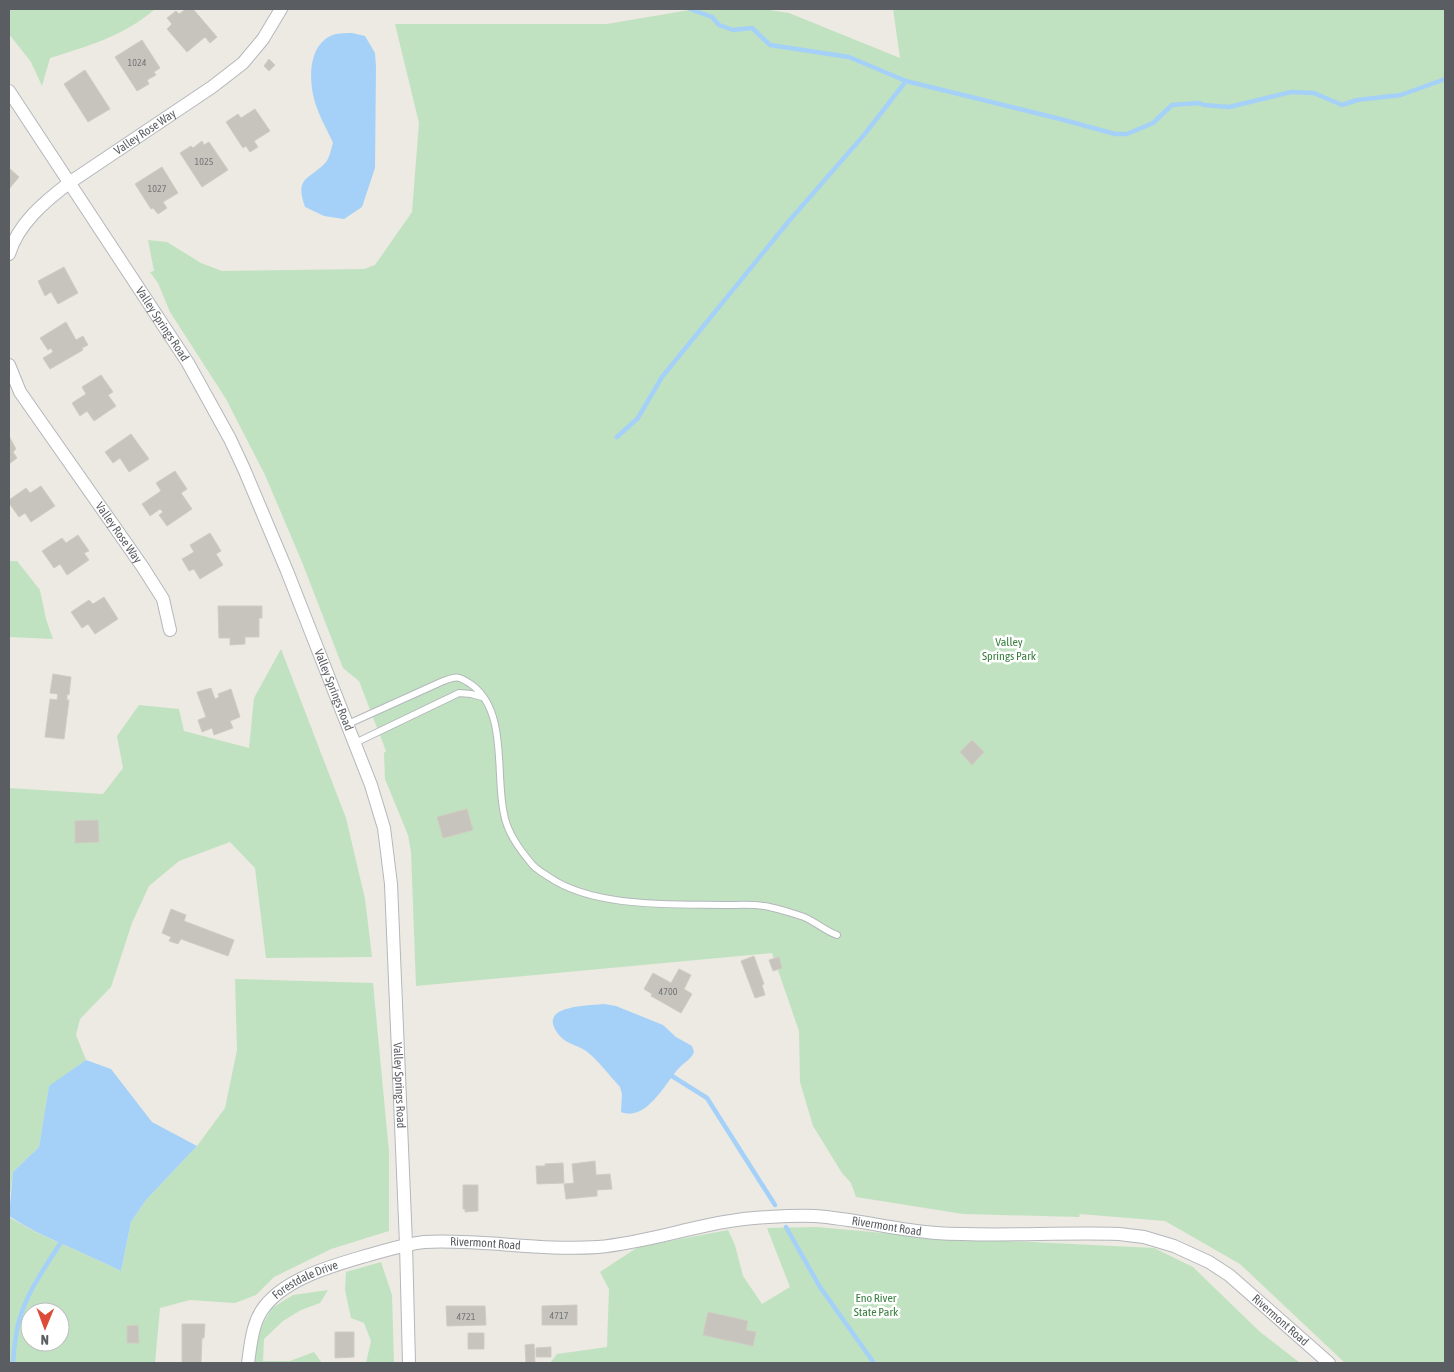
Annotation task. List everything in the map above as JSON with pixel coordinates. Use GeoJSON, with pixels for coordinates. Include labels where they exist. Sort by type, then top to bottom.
{"type":"FeatureCollection","features":[{"type":"Feature","properties":{"kind":"street","name":"Valley Rose Way"},"geometry":{"type":"LineString","coordinates":[[9,254],[23,225],[46,201],[68,183],[212,87],[243,63],[263,40],[280,9]]}},
{"type":"Feature","properties":{"kind":"street","name":"Valley Springs Road"},"geometry":{"type":"LineString","coordinates":[[9,90],[68,183],[188,363],[230,439],[287,571],[379,807],[388,850],[392,884],[409,1363]]}},
{"type":"Feature","properties":{"kind":"street","name":"Valley Rose Way"},"geometry":{"type":"LineString","coordinates":[[9,365],[20,392],[163,599],[170,630]]}},
{"type":"Feature","properties":{"kind":"street","name":"Rivermont Road"},"geometry":{"type":"LineString","coordinates":[[406,1244],[443,1242],[561,1248],[599,1246],[662,1236],[710,1224],[787,1216],[840,1219],[938,1233],[1081,1233],[1136,1236],[1174,1246],[1209,1262],[1229,1275],[1329,1363]]}},
{"type":"Feature","properties":{"kind":"street","name":"Forestdale Drive"},"geometry":{"type":"LineString","coordinates":[[248,1363],[255,1324],[265,1306],[275,1296],[308,1276],[328,1268],[406,1244]]}},
{"type":"Feature","properties":{"kind":"lane"},"geometry":{"type":"LineString","coordinates":[[348,724],[454,677],[460,677],[483,697],[495,724],[500,786],[506,823],[519,848],[532,865],[560,885],[595,896],[636,902],[764,906],[805,918],[826,931],[837,935]]}},
{"type":"Feature","properties":{"kind":"lane"},"geometry":{"type":"LineString","coordinates":[[355,743],[459,693],[483,697]]}},
{"type":"Feature","properties":{"kind":"green space"},"geometry":{"type":"Polygon","coordinates":[[[9,9],[155,9],[119,33],[91,45],[50,58],[42,86],[31,62],[9,34],[9,9]]]}},
{"type":"Feature","properties":{"kind":"green space","name":"Valley Springs Park"},"geometry":{"type":"Polygon","coordinates":[[[695,9],[763,9],[789,13],[900,58],[893,9],[1445,9],[1445,1363],[1345,1363],[1240,1264],[1165,1221],[1080,1214],[1079,1217],[963,1214],[856,1197],[851,1183],[842,1173],[813,1126],[800,1082],[799,1031],[772,953],[416,986],[411,852],[408,835],[385,779],[384,753],[386,751],[359,681],[343,668],[302,562],[265,475],[226,399],[170,312],[158,283],[150,272],[154,271],[148,240],[167,242],[201,263],[222,271],[364,269],[375,265],[412,212],[419,123],[395,24],[607,24],[695,9]]]}},
{"type":"Feature","properties":{"kind":"green space"},"geometry":{"type":"Polygon","coordinates":[[[9,561],[17,561],[40,590],[46,619],[53,639],[9,637],[9,561]]]}},
{"type":"Feature","properties":{"kind":"green space"},"geometry":{"type":"Polygon","coordinates":[[[281,649],[346,818],[365,899],[372,957],[266,958],[255,868],[230,842],[179,861],[149,886],[132,923],[111,987],[80,1019],[76,1035],[86,1060],[49,1087],[39,1147],[13,1172],[9,1204],[9,788],[103,794],[123,768],[117,736],[139,705],[179,709],[184,731],[249,748],[254,698],[281,649]]]}},
{"type":"Feature","properties":{"kind":"green space"},"geometry":{"type":"Polygon","coordinates":[[[235,979],[373,983],[389,1152],[389,1231],[331,1249],[274,1277],[256,1295],[235,1303],[190,1300],[160,1308],[155,1363],[9,1363],[9,1217],[36,1232],[121,1271],[131,1222],[146,1200],[197,1146],[225,1108],[237,1050],[235,979]]]}},
{"type":"Feature","properties":{"kind":"green space","name":"Eno River State Park"},"geometry":{"type":"Polygon","coordinates":[[[817,1227],[927,1237],[1154,1248],[1193,1267],[1259,1331],[1300,1363],[550,1363],[557,1354],[607,1347],[609,1289],[600,1272],[638,1247],[728,1230],[735,1245],[743,1276],[762,1304],[790,1287],[767,1228],[817,1227]]]}},
{"type":"Feature","properties":{"kind":"green space"},"geometry":{"type":"Polygon","coordinates":[[[381,1262],[392,1295],[394,1363],[366,1363],[371,1341],[364,1323],[351,1318],[345,1290],[346,1272],[381,1262]]]}},
{"type":"Feature","properties":{"kind":"green space"},"geometry":{"type":"Polygon","coordinates":[[[328,1290],[320,1303],[301,1310],[283,1321],[264,1339],[263,1361],[290,1361],[314,1352],[322,1363],[254,1363],[258,1332],[272,1308],[293,1295],[328,1290]]]}},
{"type":"Feature","properties":{"kind":"water"},"geometry":{"type":"Polygon","coordinates":[[[352,33],[365,36],[375,53],[375,168],[362,207],[344,219],[324,216],[305,207],[301,189],[305,180],[327,160],[333,143],[320,117],[314,99],[311,77],[314,55],[326,39],[336,34],[352,33]]]}},
{"type":"Feature","properties":{"kind":"water"},"geometry":{"type":"Polygon","coordinates":[[[604,1004],[616,1006],[663,1025],[676,1037],[692,1046],[694,1052],[654,1100],[639,1112],[630,1114],[621,1112],[622,1094],[620,1087],[590,1054],[562,1038],[553,1025],[554,1018],[558,1013],[566,1009],[604,1004]]]}},
{"type":"Feature","properties":{"kind":"water"},"geometry":{"type":"Polygon","coordinates":[[[86,1060],[111,1069],[152,1122],[197,1146],[146,1200],[131,1222],[121,1271],[36,1232],[9,1216],[13,1172],[39,1147],[49,1086],[86,1060]]]}},
{"type":"Feature","properties":{"kind":"building"},"geometry":{"type":"Polygon","coordinates":[[[186,9],[193,9],[217,37],[210,43],[205,37],[187,52],[167,29],[172,24],[167,18],[176,11],[179,14],[186,9]]]}},
{"type":"Feature","properties":{"kind":"building"},"geometry":{"type":"Polygon","coordinates":[[[142,40],[160,68],[154,72],[156,75],[147,80],[149,84],[137,91],[115,57],[142,40]]]}},
{"type":"Feature","properties":{"kind":"building"},"geometry":{"type":"Polygon","coordinates":[[[269,59],[275,65],[269,71],[264,66],[269,59]]]}},
{"type":"Feature","properties":{"kind":"building"},"geometry":{"type":"Polygon","coordinates":[[[85,70],[110,109],[88,122],[64,84],[85,70]]]}},
{"type":"Feature","properties":{"kind":"building"},"geometry":{"type":"Polygon","coordinates":[[[255,109],[270,131],[254,141],[258,147],[250,152],[246,146],[243,148],[226,122],[238,114],[241,118],[255,109]]]}},
{"type":"Feature","properties":{"kind":"building"},"geometry":{"type":"Polygon","coordinates":[[[202,141],[204,145],[209,142],[228,170],[202,187],[180,153],[191,146],[193,148],[202,141]]]}},
{"type":"Feature","properties":{"kind":"building"},"geometry":{"type":"Polygon","coordinates":[[[162,167],[178,193],[163,202],[167,208],[158,214],[153,208],[151,209],[135,184],[162,167]]]}},
{"type":"Feature","properties":{"kind":"building"},"geometry":{"type":"Polygon","coordinates":[[[9,168],[19,177],[9,189],[9,168]]]}},
{"type":"Feature","properties":{"kind":"building"},"geometry":{"type":"Polygon","coordinates":[[[64,267],[78,293],[58,304],[51,292],[45,296],[38,281],[64,267]]]}},
{"type":"Feature","properties":{"kind":"building"},"geometry":{"type":"Polygon","coordinates":[[[66,322],[76,340],[83,336],[88,345],[82,348],[83,350],[50,369],[43,358],[53,352],[51,348],[48,350],[40,338],[66,322]]]}},
{"type":"Feature","properties":{"kind":"building"},"geometry":{"type":"Polygon","coordinates":[[[101,375],[113,392],[108,395],[116,406],[94,421],[87,411],[80,416],[72,403],[86,394],[82,387],[101,375]]]}},
{"type":"Feature","properties":{"kind":"building"},"geometry":{"type":"Polygon","coordinates":[[[131,434],[149,459],[129,472],[120,458],[113,463],[105,452],[131,434]]]}},
{"type":"Feature","properties":{"kind":"building"},"geometry":{"type":"Polygon","coordinates":[[[9,436],[16,449],[13,452],[17,458],[9,464],[9,436]]]}},
{"type":"Feature","properties":{"kind":"building"},"geometry":{"type":"Polygon","coordinates":[[[175,471],[187,489],[181,493],[192,509],[167,526],[159,515],[163,512],[160,509],[150,516],[142,504],[161,491],[156,483],[175,471]]]}},
{"type":"Feature","properties":{"kind":"building"},"geometry":{"type":"Polygon","coordinates":[[[41,486],[55,506],[31,522],[25,513],[19,517],[9,503],[9,500],[26,488],[30,493],[41,486]]]}},
{"type":"Feature","properties":{"kind":"building"},"geometry":{"type":"Polygon","coordinates":[[[210,533],[221,551],[216,554],[223,565],[200,579],[194,569],[189,571],[182,559],[194,552],[190,545],[210,533]]]}},
{"type":"Feature","properties":{"kind":"building"},"geometry":{"type":"Polygon","coordinates":[[[78,535],[89,551],[84,553],[89,560],[67,575],[60,564],[54,568],[42,551],[62,538],[66,543],[78,535]]]}},
{"type":"Feature","properties":{"kind":"building"},"geometry":{"type":"Polygon","coordinates":[[[104,597],[118,619],[95,634],[88,624],[82,628],[71,612],[89,600],[93,604],[104,597]]]}},
{"type":"Feature","properties":{"kind":"building"},"geometry":{"type":"Polygon","coordinates":[[[218,606],[262,606],[262,618],[259,618],[259,637],[245,637],[245,644],[230,645],[230,638],[219,638],[218,606]]]}},
{"type":"Feature","properties":{"kind":"building"},"geometry":{"type":"Polygon","coordinates":[[[53,674],[71,677],[69,695],[67,694],[67,700],[69,700],[64,739],[45,737],[50,699],[57,700],[58,694],[50,693],[53,674]]]}},
{"type":"Feature","properties":{"kind":"building"},"geometry":{"type":"Polygon","coordinates":[[[211,688],[215,699],[219,697],[218,694],[231,689],[240,717],[230,721],[233,728],[214,735],[212,728],[202,732],[198,720],[206,717],[197,692],[211,688]]]}},
{"type":"Feature","properties":{"kind":"building"},"geometry":{"type":"Polygon","coordinates":[[[972,740],[984,752],[972,765],[960,752],[972,740]]]}},
{"type":"Feature","properties":{"kind":"building"},"geometry":{"type":"Polygon","coordinates":[[[467,809],[473,830],[443,838],[437,817],[467,809]]]}},
{"type":"Feature","properties":{"kind":"building"},"geometry":{"type":"Polygon","coordinates":[[[98,820],[99,842],[75,843],[75,821],[98,820]]]}},
{"type":"Feature","properties":{"kind":"building"},"geometry":{"type":"Polygon","coordinates":[[[171,909],[186,915],[184,921],[234,940],[228,956],[181,939],[178,944],[169,941],[171,937],[162,933],[171,909]]]}},
{"type":"Feature","properties":{"kind":"building"},"geometry":{"type":"Polygon","coordinates":[[[754,956],[764,984],[762,985],[765,995],[755,998],[741,961],[754,956]]]}},
{"type":"Feature","properties":{"kind":"building"},"geometry":{"type":"Polygon","coordinates":[[[779,957],[782,968],[773,971],[769,960],[779,957]]]}},
{"type":"Feature","properties":{"kind":"building"},"geometry":{"type":"Polygon","coordinates":[[[679,969],[691,975],[684,989],[692,994],[681,1013],[651,996],[652,994],[644,989],[653,973],[671,983],[679,969]]]}},
{"type":"Feature","properties":{"kind":"building"},"geometry":{"type":"Polygon","coordinates":[[[595,1161],[596,1175],[610,1174],[612,1189],[597,1190],[597,1196],[566,1199],[564,1184],[574,1183],[572,1164],[595,1161]]]}},
{"type":"Feature","properties":{"kind":"building"},"geometry":{"type":"Polygon","coordinates":[[[563,1163],[564,1183],[537,1184],[536,1166],[563,1163]]]}},
{"type":"Feature","properties":{"kind":"building"},"geometry":{"type":"Polygon","coordinates":[[[463,1185],[478,1185],[478,1211],[465,1212],[465,1209],[463,1209],[463,1185]]]}},
{"type":"Feature","properties":{"kind":"building"},"geometry":{"type":"Polygon","coordinates":[[[577,1305],[577,1325],[542,1325],[542,1306],[577,1305]]]}},
{"type":"Feature","properties":{"kind":"building"},"geometry":{"type":"Polygon","coordinates":[[[446,1306],[485,1306],[486,1325],[447,1326],[446,1306]]]}},
{"type":"Feature","properties":{"kind":"building"},"geometry":{"type":"Polygon","coordinates":[[[708,1312],[748,1321],[746,1330],[756,1332],[753,1346],[703,1335],[708,1312]]]}},
{"type":"Feature","properties":{"kind":"building"},"geometry":{"type":"Polygon","coordinates":[[[182,1324],[205,1324],[204,1338],[202,1338],[201,1363],[182,1363],[182,1324]]]}},
{"type":"Feature","properties":{"kind":"building"},"geometry":{"type":"Polygon","coordinates":[[[138,1325],[139,1343],[127,1343],[127,1326],[138,1325]]]}},
{"type":"Feature","properties":{"kind":"building"},"geometry":{"type":"Polygon","coordinates":[[[335,1332],[354,1332],[354,1357],[335,1358],[335,1332]]]}},
{"type":"Feature","properties":{"kind":"building"},"geometry":{"type":"Polygon","coordinates":[[[468,1333],[484,1333],[484,1349],[468,1349],[468,1333]]]}},
{"type":"Feature","properties":{"kind":"building"},"geometry":{"type":"Polygon","coordinates":[[[534,1344],[535,1363],[526,1363],[525,1345],[534,1344]]]}},
{"type":"Feature","properties":{"kind":"building"},"geometry":{"type":"Polygon","coordinates":[[[551,1347],[551,1357],[536,1357],[536,1348],[551,1347]]]}},
{"type":"Feature","properties":{"kind":"waterway"},"geometry":{"type":"LineString","coordinates":[[690,9],[712,17],[719,25],[733,30],[752,28],[770,45],[849,57],[906,81],[1115,134],[1127,134],[1153,123],[1172,105],[1199,103],[1229,107],[1291,92],[1314,93],[1342,105],[1357,100],[1401,95],[1445,79]]}},
{"type":"Feature","properties":{"kind":"waterway"},"geometry":{"type":"LineString","coordinates":[[617,437],[638,418],[662,377],[789,221],[864,135],[906,81]]}},
{"type":"Feature","properties":{"kind":"waterway"},"geometry":{"type":"LineString","coordinates":[[669,1071],[672,1076],[707,1098],[775,1205]]}},
{"type":"Feature","properties":{"kind":"waterway"},"geometry":{"type":"LineString","coordinates":[[786,1227],[820,1287],[874,1363]]}},
{"type":"Feature","properties":{"kind":"waterway"},"geometry":{"type":"LineString","coordinates":[[13,1363],[19,1321],[27,1299],[63,1239]]}}]}
